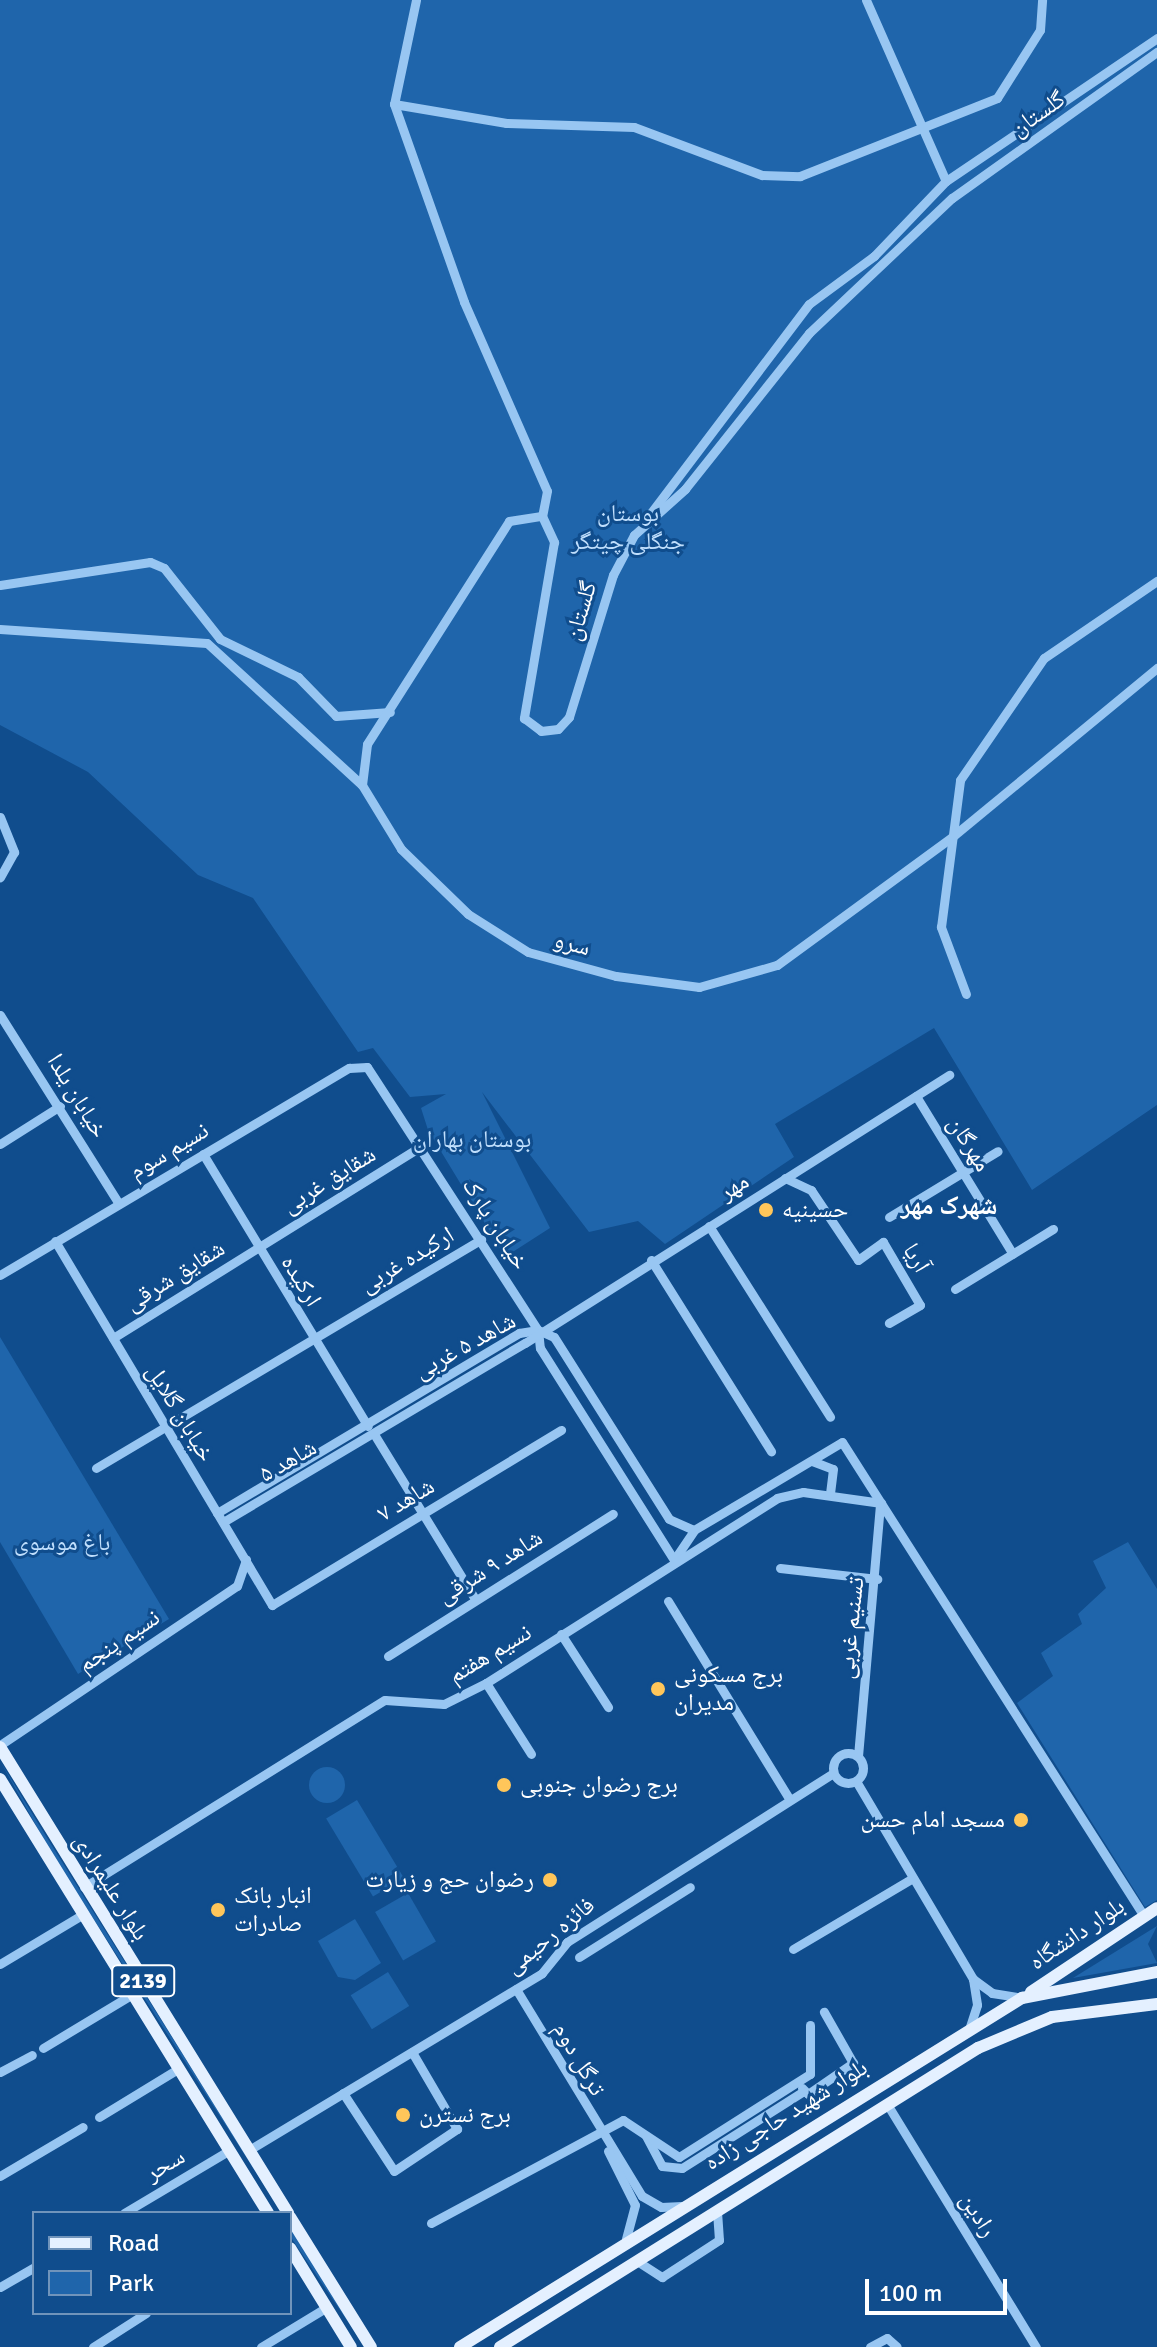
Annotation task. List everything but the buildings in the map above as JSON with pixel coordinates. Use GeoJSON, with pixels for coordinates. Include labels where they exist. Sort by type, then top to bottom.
{"type":"FeatureCollection","features":[{"type":"Feature","properties":{"kind":"main road","name":"بلوار علیمرادی"},"geometry":{"type":"LineString","coordinates":[[0,1746],[84,1887],[287,2211]]}},
{"type":"Feature","properties":{"kind":"main road","name":"بلوار علیمرادی"},"geometry":{"type":"LineString","coordinates":[[0,1779],[267,2211]]}},
{"type":"Feature","properties":{"kind":"main road","name":"بلوار دانشگاه"},"geometry":{"type":"LineString","coordinates":[[1022,1998],[1157,1908]]}},
{"type":"Feature","properties":{"kind":"main road","name":"بلوار شهید حاجی زاده"},"geometry":{"type":"LineString","coordinates":[[460,2347],[626,2239],[1022,1998],[1157,1972]]}},
{"type":"Feature","properties":{"kind":"main road","name":"بلوار شهید حاجی زاده"},"geometry":{"type":"LineString","coordinates":[[500,2347],[887,2104],[1019,2027],[1087,2010],[1157,2004]]}},
{"type":"Feature","properties":{"kind":"main road"},"geometry":{"type":"LineString","coordinates":[[686,2203],[691,2213],[704,2219]]}},
{"type":"Feature","properties":{"kind":"main road","name":"بلوار علیمرادی"},"geometry":{"type":"LineString","coordinates":[[292,2220],[371,2347]]}},
{"type":"Feature","properties":{"kind":"main road"},"geometry":{"type":"LineString","coordinates":[[292,2251],[351,2347]]}},
{"type":"Feature","properties":{"kind":"main road"},"geometry":{"type":"LineString","coordinates":[[361,2330],[378,2347]]}},
{"type":"Feature","properties":{"kind":"street"},"geometry":{"type":"LineString","coordinates":[[362,785],[363,753],[497,534],[525,515],[542,516],[547,491],[464,302],[394,104],[416,0]]}},
{"type":"Feature","properties":{"kind":"street"},"geometry":{"type":"LineString","coordinates":[[866,0],[946,181]]}},
{"type":"Feature","properties":{"kind":"street"},"geometry":{"type":"LineString","coordinates":[[394,104],[506,123],[634,127],[762,175],[800,176],[861,146],[926,132],[997,98],[1040,30],[1042,0]]}},
{"type":"Feature","properties":{"kind":"street"},"geometry":{"type":"LineString","coordinates":[[634,535],[783,331],[910,223],[946,181],[1157,38]]}},
{"type":"Feature","properties":{"kind":"street","name":"گلستان"},"geometry":{"type":"LineString","coordinates":[[542,516],[554,542],[554,568],[524,699],[524,718],[541,731],[569,717],[613,575],[634,535],[685,489],[839,299],[952,198],[1157,52]]}},
{"type":"Feature","properties":{"kind":"street"},"geometry":{"type":"LineString","coordinates":[[0,585],[150,562],[164,568],[220,639],[298,677],[336,716],[390,712]]}},
{"type":"Feature","properties":{"kind":"street"},"geometry":{"type":"LineString","coordinates":[[966,994],[941,927],[960,780],[1044,658],[1157,581]]}},
{"type":"Feature","properties":{"kind":"street","name":"سرو"},"geometry":{"type":"LineString","coordinates":[[0,629],[207,643],[362,785],[425,875],[468,914],[528,952],[616,976],[699,987],[777,965],[952,837],[1157,668]]}},
{"type":"Feature","properties":{"kind":"street"},"geometry":{"type":"LineString","coordinates":[[0,817],[14,852],[0,877]]}},
{"type":"Feature","properties":{"kind":"street","name":"خیابان یلدا"},"geometry":{"type":"LineString","coordinates":[[1,1012],[119,1204]]}},
{"type":"Feature","properties":{"kind":"street","name":"خیابان پارک"},"geometry":{"type":"LineString","coordinates":[[360,1066],[378,1075],[538,1330],[540,1348],[674,1560]]}},
{"type":"Feature","properties":{"kind":"street","name":"نسیم سوم"},"geometry":{"type":"LineString","coordinates":[[0,1275],[203,1154],[360,1066]]}},
{"type":"Feature","properties":{"kind":"street","name":"مهر"},"geometry":{"type":"LineString","coordinates":[[538,1330],[949,1075]]}},
{"type":"Feature","properties":{"kind":"street","name":"مهرگان"},"geometry":{"type":"LineString","coordinates":[[916,1096],[1013,1254]]}},
{"type":"Feature","properties":{"kind":"street"},"geometry":{"type":"LineString","coordinates":[[0,1144],[60,1106]]}},
{"type":"Feature","properties":{"kind":"street","name":"شقایق غربی"},"geometry":{"type":"LineString","coordinates":[[258,1249],[422,1146]]}},
{"type":"Feature","properties":{"kind":"street"},"geometry":{"type":"LineString","coordinates":[[889,1217],[998,1151]]}},
{"type":"Feature","properties":{"kind":"street","name":"ارکیده"},"geometry":{"type":"LineString","coordinates":[[203,1154],[312,1340],[475,1599]]}},
{"type":"Feature","properties":{"kind":"street","name":"آریا"},"geometry":{"type":"LineString","coordinates":[[785,1178],[811,1190],[858,1260],[883,1242],[920,1305],[889,1323]]}},
{"type":"Feature","properties":{"kind":"street"},"geometry":{"type":"LineString","coordinates":[[709,1226],[830,1417]]}},
{"type":"Feature","properties":{"kind":"street"},"geometry":{"type":"LineString","coordinates":[[955,1289],[1053,1229]]}},
{"type":"Feature","properties":{"kind":"street","name":"ارکیده غربی"},"geometry":{"type":"LineString","coordinates":[[165,1427],[481,1239]]}},
{"type":"Feature","properties":{"kind":"street","name":"خیابان گلایل"},"geometry":{"type":"LineString","coordinates":[[55,1241],[272,1605]]}},
{"type":"Feature","properties":{"kind":"street","name":"شقایق شرقی"},"geometry":{"type":"LineString","coordinates":[[113,1338],[258,1249]]}},
{"type":"Feature","properties":{"kind":"street"},"geometry":{"type":"LineString","coordinates":[[651,1260],[771,1451]]}},
{"type":"Feature","properties":{"kind":"street","name":"خیابان پارک"},"geometry":{"type":"LineString","coordinates":[[538,1330],[554,1337],[669,1519],[694,1530]]}},
{"type":"Feature","properties":{"kind":"street","name":"شاهد ۵ غربی"},"geometry":{"type":"LineString","coordinates":[[371,1430],[538,1330]]}},
{"type":"Feature","properties":{"kind":"street"},"geometry":{"type":"LineString","coordinates":[[96,1468],[165,1427]]}},
{"type":"Feature","properties":{"kind":"street","name":"شاهد ۵"},"geometry":{"type":"LineString","coordinates":[[220,1518],[371,1430]]}},
{"type":"Feature","properties":{"kind":"street","name":"شاهد ۷"},"geometry":{"type":"LineString","coordinates":[[272,1605],[561,1430]]}},
{"type":"Feature","properties":{"kind":"street"},"geometry":{"type":"LineString","coordinates":[[674,1560],[694,1530],[842,1442],[1144,1916]]}},
{"type":"Feature","properties":{"kind":"street"},"geometry":{"type":"LineString","coordinates":[[811,1461],[833,1469],[830,1495]]}},
{"type":"Feature","properties":{"kind":"street","name":"نسیم هفتم"},"geometry":{"type":"LineString","coordinates":[[84,1887],[385,1700],[444,1704],[486,1683],[674,1560],[777,1498],[830,1495],[881,1503]]}},
{"type":"Feature","properties":{"kind":"street","name":"تسنیم غربی"},"geometry":{"type":"LineString","coordinates":[[858,1756],[877,1579],[881,1503]]}},
{"type":"Feature","properties":{"kind":"street","name":"شاهد ۹ شرقی"},"geometry":{"type":"LineString","coordinates":[[388,1656],[613,1514]]}},
{"type":"Feature","properties":{"kind":"street","name":"نسیم پنجم"},"geometry":{"type":"LineString","coordinates":[[0,1746],[237,1586],[246,1560]]}},
{"type":"Feature","properties":{"kind":"street"},"geometry":{"type":"LineString","coordinates":[[780,1568],[877,1579]]}},
{"type":"Feature","properties":{"kind":"street"},"geometry":{"type":"LineString","coordinates":[[668,1601],[790,1800]]}},
{"type":"Feature","properties":{"kind":"street"},"geometry":{"type":"LineString","coordinates":[[561,1634],[608,1707]]}},
{"type":"Feature","properties":{"kind":"street"},"geometry":{"type":"LineString","coordinates":[[486,1683],[531,1754]]}},
{"type":"Feature","properties":{"kind":"street"},"geometry":{"type":"LineString","coordinates":[[839,1755],[858,1756],[863,1769],[856,1781],[842,1782],[833,1773],[839,1755]]}},
{"type":"Feature","properties":{"kind":"street","name":"فائزه رحیمی"},"geometry":{"type":"LineString","coordinates":[[249,2150],[516,1989],[604,1917],[833,1773]]}},
{"type":"Feature","properties":{"kind":"street"},"geometry":{"type":"LineString","coordinates":[[856,1781],[973,1979],[977,2005],[969,2030]]}},
{"type":"Feature","properties":{"kind":"street"},"geometry":{"type":"LineString","coordinates":[[793,1949],[913,1878]]}},
{"type":"Feature","properties":{"kind":"street"},"geometry":{"type":"LineString","coordinates":[[579,1957],[690,1887]]}},
{"type":"Feature","properties":{"kind":"street"},"geometry":{"type":"LineString","coordinates":[[0,1964],[82,1915]]}},
{"type":"Feature","properties":{"kind":"street"},"geometry":{"type":"LineString","coordinates":[[604,1917],[614,1935]]}},
{"type":"Feature","properties":{"kind":"street"},"geometry":{"type":"LineString","coordinates":[[973,1979],[992,1993],[1022,1998]]}},
{"type":"Feature","properties":{"kind":"street","name":"ترگل دوم"},"geometry":{"type":"LineString","coordinates":[[516,1989],[597,2131],[651,2203],[686,2203]]}},
{"type":"Feature","properties":{"kind":"street"},"geometry":{"type":"LineString","coordinates":[[43,2048],[131,1995]]}},
{"type":"Feature","properties":{"kind":"street"},"geometry":{"type":"LineString","coordinates":[[431,2223],[597,2131],[623,2120],[642,2130],[662,2166],[682,2168],[801,2087],[853,2063],[824,2012]]}},
{"type":"Feature","properties":{"kind":"street"},"geometry":{"type":"LineString","coordinates":[[801,2087],[813,2070],[810,2025]]}},
{"type":"Feature","properties":{"kind":"street"},"geometry":{"type":"LineString","coordinates":[[343,2093],[394,2171],[457,2129],[412,2052]]}},
{"type":"Feature","properties":{"kind":"street"},"geometry":{"type":"LineString","coordinates":[[0,2072],[32,2055]]}},
{"type":"Feature","properties":{"kind":"street"},"geometry":{"type":"LineString","coordinates":[[99,2117],[178,2069]]}},
{"type":"Feature","properties":{"kind":"street","name":"رادین"},"geometry":{"type":"LineString","coordinates":[[887,2104],[1036,2347]]}},
{"type":"Feature","properties":{"kind":"street"},"geometry":{"type":"LineString","coordinates":[[0,2176],[83,2127]]}},
{"type":"Feature","properties":{"kind":"street","name":"ترگل دوم"},"geometry":{"type":"LineString","coordinates":[[608,2147],[635,2205],[626,2239]]}},
{"type":"Feature","properties":{"kind":"street","name":"سحر"},"geometry":{"type":"LineString","coordinates":[[127,2211],[228,2151]]}},
{"type":"Feature","properties":{"kind":"street"},"geometry":{"type":"LineString","coordinates":[[637,2261],[662,2277],[719,2240],[717,2212]]}},
{"type":"Feature","properties":{"kind":"street"},"geometry":{"type":"LineString","coordinates":[[0,2287],[32,2268]]}},
{"type":"Feature","properties":{"kind":"street"},"geometry":{"type":"LineString","coordinates":[[261,2347],[327,2307]]}},
{"type":"Feature","properties":{"kind":"street"},"geometry":{"type":"LineString","coordinates":[[93,2347],[143,2315]]}},
{"type":"Feature","properties":{"kind":"street"},"geometry":{"type":"LineString","coordinates":[[870,2347],[887,2338],[897,2347]]}},
{"type":"Feature","properties":{"kind":"green space","name":"بوستان جنگلی چیتگر"},"geometry":{"type":"Polygon","coordinates":[[[0,0],[1157,0],[1157,1105],[1032,1190],[934,1028],[775,1124],[794,1157],[665,1244],[638,1221],[589,1232],[482,1092],[550,1228],[505,1257],[428,1130],[421,1108],[446,1094],[410,1097],[373,1048],[358,1052],[253,898],[198,875],[88,772],[0,725],[0,0]]]}},
{"type":"Feature","properties":{"kind":"green space","name":"باغ موسوی"},"geometry":{"type":"Polygon","coordinates":[[[0,1337],[169,1619],[78,1674],[0,1542],[0,1337]]]}},
{"type":"Feature","properties":{"kind":"green space"},"geometry":{"type":"Polygon","coordinates":[[[1128,1542],[1157,1589],[1157,1900],[1145,1907],[1017,1703],[1053,1676],[1041,1653],[1082,1624],[1078,1614],[1106,1588],[1093,1561],[1128,1542]]]}},
{"type":"Feature","properties":{"kind":"green space"},"geometry":{"type":"Polygon","coordinates":[[[0,1761],[281,2211],[281,2211],[52,1854],[0,1761]]]}},
{"type":"Feature","properties":{"kind":"green space"},"geometry":{"type":"Polygon","coordinates":[[[327,1767],[340,1772],[345,1785],[340,1798],[327,1803],[314,1798],[309,1785],[314,1772],[327,1767]]]}},
{"type":"Feature","properties":{"kind":"green space"},"geometry":{"type":"Polygon","coordinates":[[[357,1800],[404,1878],[373,1897],[326,1819],[357,1800]]]}},
{"type":"Feature","properties":{"kind":"green space"},"geometry":{"type":"Polygon","coordinates":[[[408,1893],[436,1941],[403,1960],[375,1912],[408,1893]]]}},
{"type":"Feature","properties":{"kind":"green space"},"geometry":{"type":"Polygon","coordinates":[[[355,1919],[381,1963],[355,1980],[338,1977],[318,1941],[355,1919]]]}},
{"type":"Feature","properties":{"kind":"green space"},"geometry":{"type":"Polygon","coordinates":[[[1157,1926],[1148,1944],[1157,1963],[1073,1978],[1157,1926]]]}},
{"type":"Feature","properties":{"kind":"green space"},"geometry":{"type":"Polygon","coordinates":[[[388,1972],[409,2006],[372,2029],[351,1995],[388,1972]]]}},
{"type":"Feature","properties":{"kind":"green space"},"geometry":{"type":"Polygon","coordinates":[[[292,2230],[365,2347],[292,2239],[292,2230]]]}},
{"type":"Feature","properties":{"kind":"place","name":"حسینیه"},"geometry":{"type":"Point","coordinates":[766,1210]}},
{"type":"Feature","properties":{"kind":"place","name":"برج مسکونی مدیران"},"geometry":{"type":"Point","coordinates":[658,1689]}},
{"type":"Feature","properties":{"kind":"place","name":"برج رضوان جنوبی"},"geometry":{"type":"Point","coordinates":[504,1785]}},
{"type":"Feature","properties":{"kind":"place","name":"مسجد امام حسن"},"geometry":{"type":"Point","coordinates":[1021,1820]}},
{"type":"Feature","properties":{"kind":"place","name":"رضوان حج و زیارت"},"geometry":{"type":"Point","coordinates":[550,1880]}},
{"type":"Feature","properties":{"kind":"place","name":"انبار بانک صادرات"},"geometry":{"type":"Point","coordinates":[218,1910]}},
{"type":"Feature","properties":{"kind":"place","name":"برج نسترن"},"geometry":{"type":"Point","coordinates":[403,2115]}},
{"type":"Feature","properties":{"kind":"district","name":"شهرک مهر"},"geometry":{"type":"Point","coordinates":[949,1207]}},
{"type":"Feature","properties":{"kind":"park label","name":"بوستان بهاران"},"geometry":{"type":"Point","coordinates":[472,1140]}}]}
